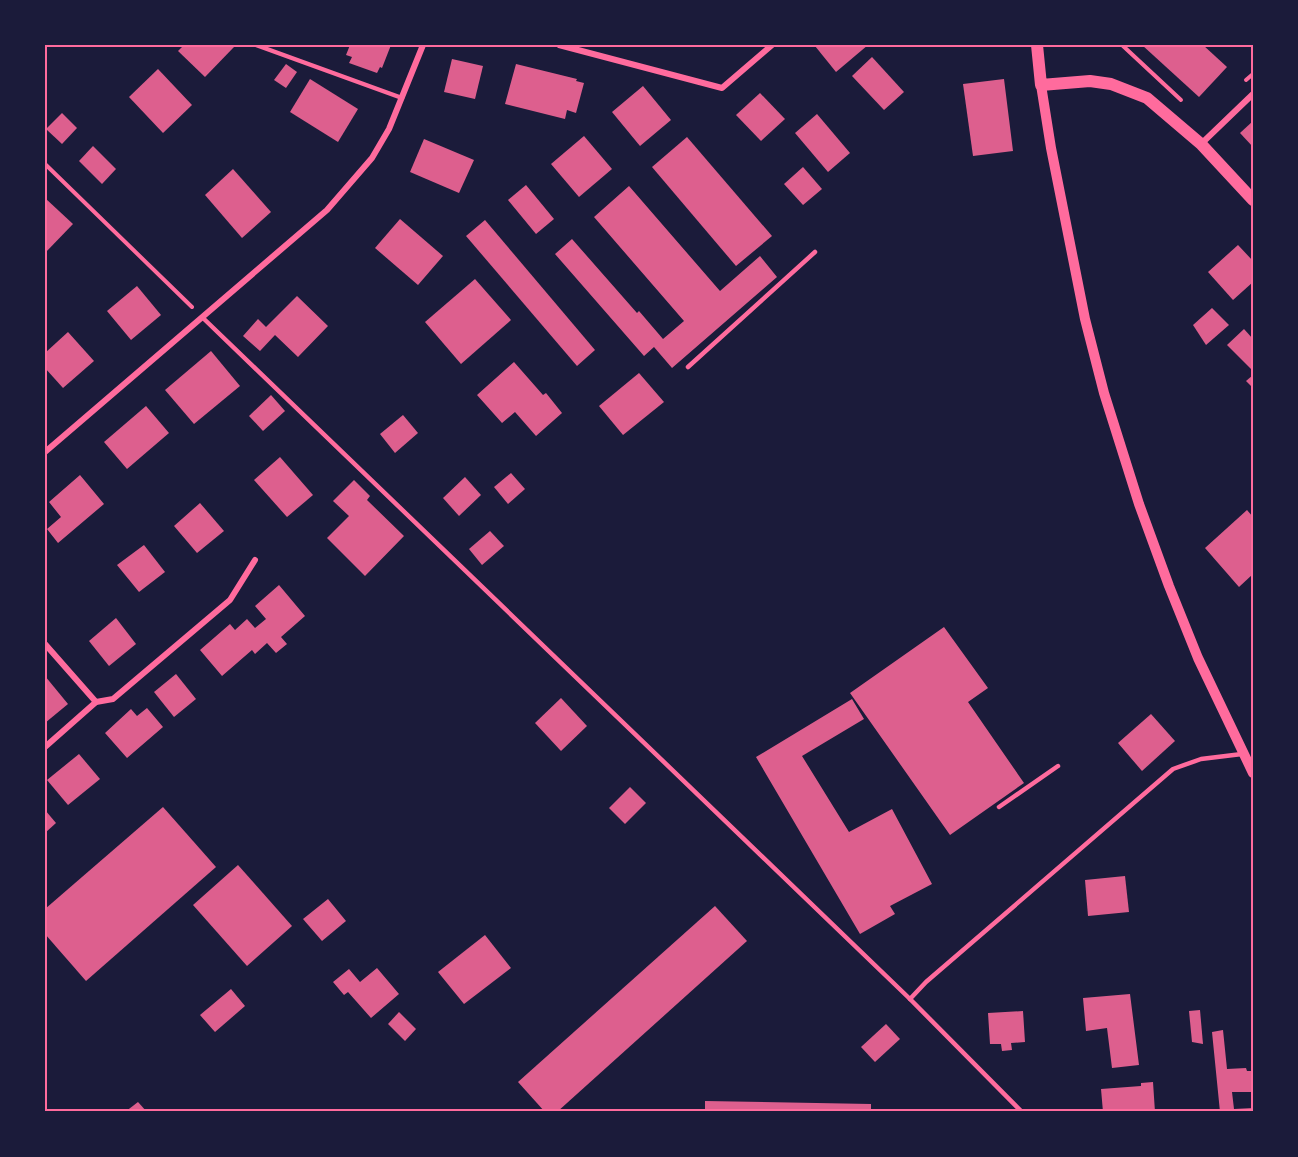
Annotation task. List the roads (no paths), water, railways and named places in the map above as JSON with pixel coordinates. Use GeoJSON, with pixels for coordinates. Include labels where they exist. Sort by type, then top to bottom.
{"type":"FeatureCollection","features":[{"type":"Feature","properties":{"kind":"main road"},"geometry":{"type":"LineString","coordinates":[[1037,45],[1041,86],[1090,81],[1111,84],[1147,98],[1201,144],[1253,200]]}},
{"type":"Feature","properties":{"kind":"street"},"geometry":{"type":"LineString","coordinates":[[45,452],[327,210],[372,158],[389,129],[423,45]]}},
{"type":"Feature","properties":{"kind":"street"},"geometry":{"type":"LineString","coordinates":[[560,45],[722,88],[772,45]]}},
{"type":"Feature","properties":{"kind":"street"},"geometry":{"type":"LineString","coordinates":[[1041,86],[1084,319],[1104,393],[1139,504],[1169,586],[1198,658],[1253,773]]}},
{"type":"Feature","properties":{"kind":"street"},"geometry":{"type":"LineString","coordinates":[[1201,144],[1253,94]]}},
{"type":"Feature","properties":{"kind":"street"},"geometry":{"type":"LineString","coordinates":[[45,747],[96,702],[113,699],[230,600],[255,560]]}},
{"type":"Feature","properties":{"kind":"street"},"geometry":{"type":"LineString","coordinates":[[45,644],[96,702]]}},
{"type":"Feature","properties":{"kind":"lane"},"geometry":{"type":"LineString","coordinates":[[256,45],[402,98]]}},
{"type":"Feature","properties":{"kind":"lane"},"geometry":{"type":"LineString","coordinates":[[688,367],[815,252]]}},
{"type":"Feature","properties":{"kind":"lane"},"geometry":{"type":"LineString","coordinates":[[203,318],[910,999],[1022,1112]]}},
{"type":"Feature","properties":{"kind":"lane"},"geometry":{"type":"LineString","coordinates":[[910,999],[926,982],[1173,769],[1201,759],[1242,754]]}},
{"type":"Feature","properties":{"kind":"lane"},"geometry":{"type":"LineString","coordinates":[[999,807],[1058,766]]}}]}
